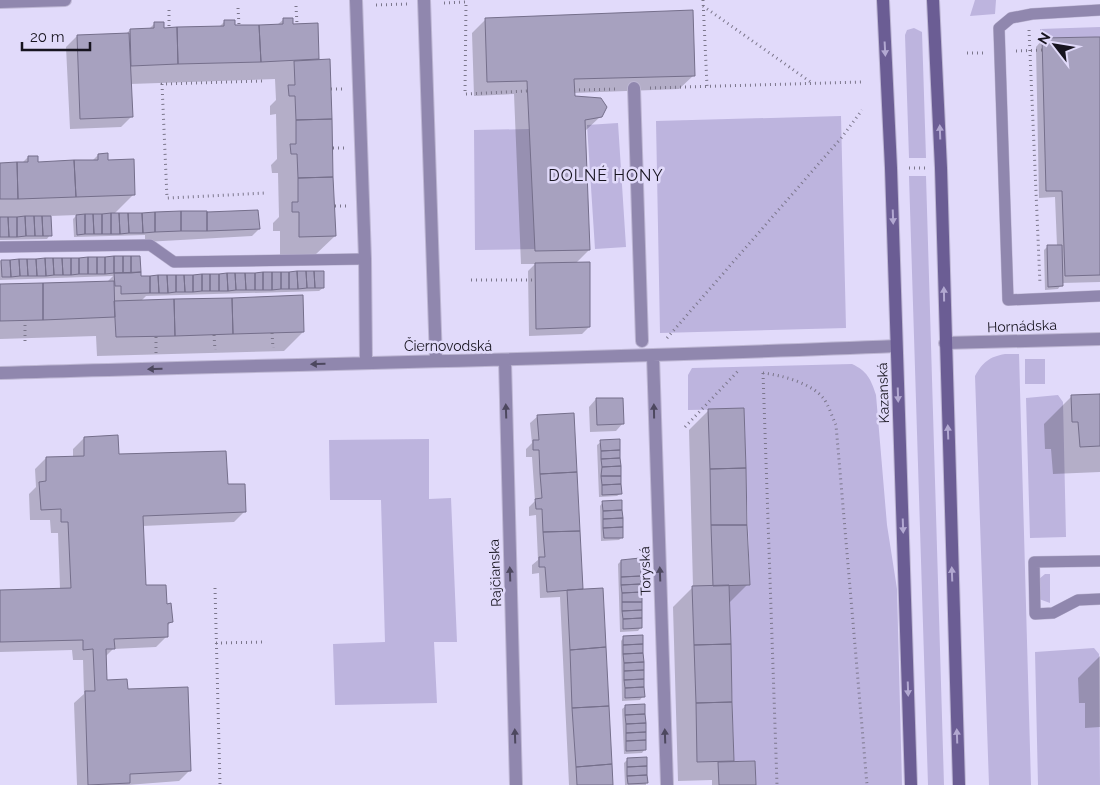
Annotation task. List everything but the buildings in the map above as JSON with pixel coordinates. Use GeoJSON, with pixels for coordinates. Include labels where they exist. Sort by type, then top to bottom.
{"type":"FeatureCollection","features":[{"type":"Feature","properties":{"kind":"main road","name":"Kazanská"},"geometry":{"type":"LineString","coordinates":[[883,0],[891,168],[912,785]]}},
{"type":"Feature","properties":{"kind":"main road"},"geometry":{"type":"LineString","coordinates":[[933,0],[941,168],[959,785]]}},
{"type":"Feature","properties":{"kind":"street"},"geometry":{"type":"LineString","coordinates":[[0,2],[66,0]]}},
{"type":"Feature","properties":{"kind":"street"},"geometry":{"type":"LineString","coordinates":[[356,0],[366,259],[366,362]]}},
{"type":"Feature","properties":{"kind":"street"},"geometry":{"type":"LineString","coordinates":[[424,0],[436,361]]}},
{"type":"Feature","properties":{"kind":"street"},"geometry":{"type":"LineString","coordinates":[[634,88],[642,341]]}},
{"type":"Feature","properties":{"kind":"street","name":"Hornádska"},"geometry":{"type":"LineString","coordinates":[[945,343],[1100,339]]}},
{"type":"Feature","properties":{"kind":"street","name":"Čiernovodská"},"geometry":{"type":"LineString","coordinates":[[0,373],[366,362],[505,361],[896,346]]}},
{"type":"Feature","properties":{"kind":"street","name":"Toryská"},"geometry":{"type":"LineString","coordinates":[[653,356],[667,785]]}},
{"type":"Feature","properties":{"kind":"street","name":"Rajčianska"},"geometry":{"type":"LineString","coordinates":[[505,361],[516,785]]}},
{"type":"Feature","properties":{"kind":"lane"},"geometry":{"type":"LineString","coordinates":[[1100,10],[1032,14],[1011,18],[999,28],[1008,300],[1100,296]]}},
{"type":"Feature","properties":{"kind":"lane"},"geometry":{"type":"LineString","coordinates":[[0,247],[150,244],[174,262],[366,259]]}},
{"type":"Feature","properties":{"kind":"lane"},"geometry":{"type":"LineString","coordinates":[[1100,561],[1034,562],[1035,614],[1053,613],[1078,600],[1100,599]]}},
{"type":"Feature","properties":{"kind":"path"},"geometry":{"type":"LineString","coordinates":[[703,0],[706,86]]}},
{"type":"Feature","properties":{"kind":"path"},"geometry":{"type":"LineString","coordinates":[[444,3],[466,2],[465,94],[528,92]]}},
{"type":"Feature","properties":{"kind":"path"},"geometry":{"type":"LineString","coordinates":[[376,5],[407,4]]}},
{"type":"Feature","properties":{"kind":"path"},"geometry":{"type":"LineString","coordinates":[[296,6],[297,24]]}},
{"type":"Feature","properties":{"kind":"path"},"geometry":{"type":"LineString","coordinates":[[703,6],[813,84]]}},
{"type":"Feature","properties":{"kind":"path"},"geometry":{"type":"LineString","coordinates":[[238,8],[239,25]]}},
{"type":"Feature","properties":{"kind":"path"},"geometry":{"type":"LineString","coordinates":[[168,10],[169,28]]}},
{"type":"Feature","properties":{"kind":"path"},"geometry":{"type":"LineString","coordinates":[[1040,287],[1029,50],[1043,50]]}},
{"type":"Feature","properties":{"kind":"path"},"geometry":{"type":"LineString","coordinates":[[967,54],[988,53]]}},
{"type":"Feature","properties":{"kind":"path"},"geometry":{"type":"LineString","coordinates":[[262,81],[162,84],[167,198],[266,193]]}},
{"type":"Feature","properties":{"kind":"path"},"geometry":{"type":"LineString","coordinates":[[574,90],[861,82]]}},
{"type":"Feature","properties":{"kind":"path"},"geometry":{"type":"LineString","coordinates":[[331,89],[346,89]]}},
{"type":"Feature","properties":{"kind":"path"},"geometry":{"type":"LineString","coordinates":[[666,339],[842,137],[862,110]]}},
{"type":"Feature","properties":{"kind":"path"},"geometry":{"type":"LineString","coordinates":[[333,148],[348,148]]}},
{"type":"Feature","properties":{"kind":"path"},"geometry":{"type":"LineString","coordinates":[[908,168],[926,168]]}},
{"type":"Feature","properties":{"kind":"path"},"geometry":{"type":"LineString","coordinates":[[335,206],[349,206]]}},
{"type":"Feature","properties":{"kind":"path"},"geometry":{"type":"LineString","coordinates":[[471,280],[535,280]]}},
{"type":"Feature","properties":{"kind":"path"},"geometry":{"type":"LineString","coordinates":[[25,320],[25,344]]}},
{"type":"Feature","properties":{"kind":"path"},"geometry":{"type":"LineString","coordinates":[[272,333],[273,351]]}},
{"type":"Feature","properties":{"kind":"path"},"geometry":{"type":"LineString","coordinates":[[214,335],[215,353]]}},
{"type":"Feature","properties":{"kind":"path"},"geometry":{"type":"LineString","coordinates":[[156,337],[156,356]]}},
{"type":"Feature","properties":{"kind":"path"},"geometry":{"type":"LineString","coordinates":[[685,427],[745,364]]}},
{"type":"Feature","properties":{"kind":"path"},"geometry":{"type":"LineString","coordinates":[[763,364],[777,785]]}},
{"type":"Feature","properties":{"kind":"path"},"geometry":{"type":"LineString","coordinates":[[763,373],[777,375],[811,389],[824,399],[836,425],[867,785]]}},
{"type":"Feature","properties":{"kind":"path"},"geometry":{"type":"LineString","coordinates":[[214,588],[220,785]]}},
{"type":"Feature","properties":{"kind":"path"},"geometry":{"type":"LineString","coordinates":[[216,643],[266,642]]}},
{"type":"Feature","properties":{"kind":"shaded area"},"geometry":{"type":"Polygon","coordinates":[[[975,0],[996,0],[995,14],[970,16],[975,0]]]}},
{"type":"Feature","properties":{"kind":"shaded area"},"geometry":{"type":"Polygon","coordinates":[[[1100,27],[1100,37],[1042,38],[1040,29],[1100,27]]]}},
{"type":"Feature","properties":{"kind":"shaded area"},"geometry":{"type":"Polygon","coordinates":[[[914,28],[922,32],[926,158],[909,158],[905,35],[907,30],[914,28]]]}},
{"type":"Feature","properties":{"kind":"shaded area"},"geometry":{"type":"Polygon","coordinates":[[[841,116],[846,328],[660,333],[656,121],[841,116]]]}},
{"type":"Feature","properties":{"kind":"shaded area"},"geometry":{"type":"Polygon","coordinates":[[[618,123],[626,247],[595,249],[587,125],[618,123]]]}},
{"type":"Feature","properties":{"kind":"shaded area"},"geometry":{"type":"Polygon","coordinates":[[[530,129],[536,249],[475,250],[474,130],[530,129]]]}},
{"type":"Feature","properties":{"kind":"shaded area"},"geometry":{"type":"Polygon","coordinates":[[[909,176],[926,176],[944,785],[928,785],[909,176]]]}},
{"type":"Feature","properties":{"kind":"shaded area"},"geometry":{"type":"Polygon","coordinates":[[[1005,354],[1019,354],[1031,785],[989,785],[975,376],[987,361],[1005,354]]]}},
{"type":"Feature","properties":{"kind":"shaded area"},"geometry":{"type":"Polygon","coordinates":[[[1025,359],[1045,359],[1045,384],[1025,384],[1025,359]]]}},
{"type":"Feature","properties":{"kind":"shaded area"},"geometry":{"type":"Polygon","coordinates":[[[852,364],[868,376],[876,395],[887,525],[897,589],[902,785],[756,785],[755,761],[734,761],[729,585],[750,585],[744,409],[688,410],[688,375],[692,368],[852,364]]]}},
{"type":"Feature","properties":{"kind":"shaded area"},"geometry":{"type":"Polygon","coordinates":[[[1058,395],[1063,402],[1066,537],[1030,538],[1026,398],[1058,395]]]}},
{"type":"Feature","properties":{"kind":"shaded area"},"geometry":{"type":"Polygon","coordinates":[[[429,439],[429,499],[451,498],[457,642],[434,642],[437,703],[335,705],[333,644],[385,642],[381,500],[330,500],[329,440],[429,439]]]}},
{"type":"Feature","properties":{"kind":"shaded area"},"geometry":{"type":"Polygon","coordinates":[[[1045,574],[1050,574],[1050,603],[1039,599],[1039,579],[1045,574]]]}},
{"type":"Feature","properties":{"kind":"shaded area"},"geometry":{"type":"Polygon","coordinates":[[[1094,648],[1099,654],[1100,785],[1038,785],[1035,652],[1094,648]]]}},
{"type":"Feature","properties":{"kind":"district","name":"DOLNÉ HONY"},"geometry":{"type":"Point","coordinates":[606,175]}}]}
